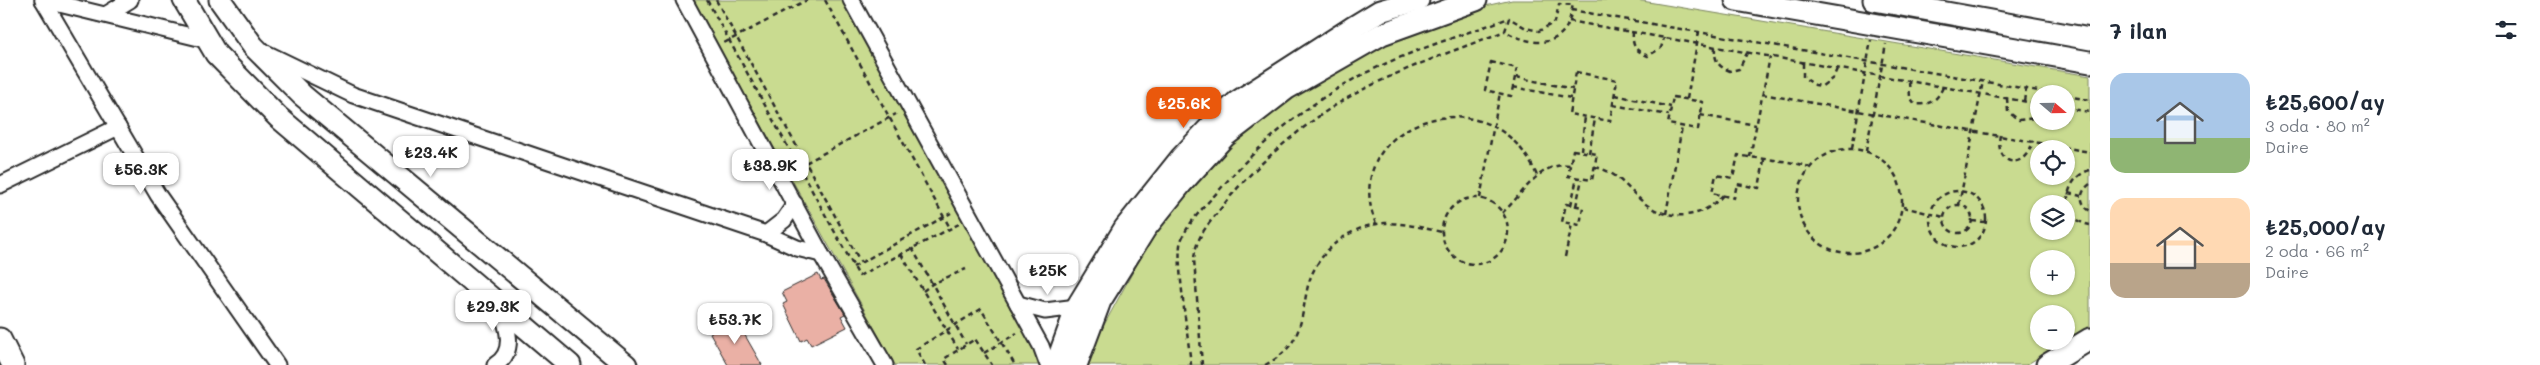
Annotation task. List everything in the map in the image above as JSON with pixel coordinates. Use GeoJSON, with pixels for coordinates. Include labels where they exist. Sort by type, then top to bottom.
{"type":"FeatureCollection","features":[{"type":"Feature","properties":{"kind":"street"},"geometry":{"type":"LineString","coordinates":[[43,0],[107,14],[207,40]]}},
{"type":"Feature","properties":{"kind":"street"},"geometry":{"type":"LineString","coordinates":[[43,0],[158,195],[277,365]]}},
{"type":"Feature","properties":{"kind":"street"},"geometry":{"type":"LineString","coordinates":[[107,14],[130,0]]}},
{"type":"Feature","properties":{"kind":"street"},"geometry":{"type":"LineString","coordinates":[[184,0],[216,54],[278,117],[570,365]]}},
{"type":"Feature","properties":{"kind":"street"},"geometry":{"type":"LineString","coordinates":[[220,0],[253,46],[302,95],[626,365]]}},
{"type":"Feature","properties":{"kind":"street"},"geometry":{"type":"LineString","coordinates":[[684,0],[821,254],[885,365]]}},
{"type":"Feature","properties":{"kind":"street"},"geometry":{"type":"LineString","coordinates":[[851,0],[1018,304],[1048,365]]}},
{"type":"Feature","properties":{"kind":"street"},"geometry":{"type":"LineString","coordinates":[[1056,365],[1077,307],[1125,228],[1175,165],[1213,124],[1238,102],[1383,6],[1418,0]]}},
{"type":"Feature","properties":{"kind":"street"},"geometry":{"type":"LineString","coordinates":[[1076,365],[1100,302],[1145,230],[1181,184],[1225,136],[1286,89],[1382,34],[1476,0]]}},
{"type":"Feature","properties":{"kind":"street"},"geometry":{"type":"LineString","coordinates":[[1736,0],[2090,62]]}},
{"type":"Feature","properties":{"kind":"street"},"geometry":{"type":"LineString","coordinates":[[1874,0],[2090,39]]}},
{"type":"Feature","properties":{"kind":"street"},"geometry":{"type":"LineString","coordinates":[[253,46],[353,95],[766,234],[798,248],[821,254]]}},
{"type":"Feature","properties":{"kind":"street"},"geometry":{"type":"LineString","coordinates":[[0,185],[118,127]]}},
{"type":"Feature","properties":{"kind":"street"},"geometry":{"type":"LineString","coordinates":[[766,234],[784,220],[795,204]]}},
{"type":"Feature","properties":{"kind":"street"},"geometry":{"type":"LineString","coordinates":[[1018,304],[1045,311],[1077,307]]}},
{"type":"Feature","properties":{"kind":"street"},"geometry":{"type":"LineString","coordinates":[[495,365],[501,362],[508,345],[509,331],[499,305]]}},
{"type":"Feature","properties":{"kind":"street"},"geometry":{"type":"LineString","coordinates":[[2047,365],[2090,338]]}},
{"type":"Feature","properties":{"kind":"street"},"geometry":{"type":"LineString","coordinates":[[0,339],[14,365]]}},
{"type":"Feature","properties":{"kind":"path"},"geometry":{"type":"LineString","coordinates":[[707,0],[858,276],[965,220]]}},
{"type":"Feature","properties":{"kind":"path"},"geometry":{"type":"LineString","coordinates":[[716,0],[861,263]]}},
{"type":"Feature","properties":{"kind":"path"},"geometry":{"type":"LineString","coordinates":[[711,50],[807,0]]}},
{"type":"Feature","properties":{"kind":"path"},"geometry":{"type":"LineString","coordinates":[[825,0],[950,228]]}},
{"type":"Feature","properties":{"kind":"path"},"geometry":{"type":"LineString","coordinates":[[1202,365],[1194,259],[1195,244],[1232,194],[1256,169],[1284,145],[1328,110],[1351,96],[1393,76],[1505,31],[1522,40],[1541,42],[1557,36],[1566,28],[1573,5],[1559,4],[1555,22],[1539,31],[1526,28],[1509,18]]}},
{"type":"Feature","properties":{"kind":"path"},"geometry":{"type":"LineString","coordinates":[[1571,10],[2030,90]]}},
{"type":"Feature","properties":{"kind":"path"},"geometry":{"type":"LineString","coordinates":[[1505,31],[1509,18]]}},
{"type":"Feature","properties":{"kind":"path"},"geometry":{"type":"LineString","coordinates":[[1191,365],[1180,265],[1180,241],[1195,218],[1245,161],[1289,122],[1354,79],[1394,60],[1509,18]]}},
{"type":"Feature","properties":{"kind":"path"},"geometry":{"type":"LineString","coordinates":[[1569,21],[2030,102]]}},
{"type":"Feature","properties":{"kind":"path"},"geometry":{"type":"LineString","coordinates":[[1852,148],[1867,61],[1882,25]]}},
{"type":"Feature","properties":{"kind":"path"},"geometry":{"type":"LineString","coordinates":[[1866,150],[1883,64],[1882,25]]}},
{"type":"Feature","properties":{"kind":"path"},"geometry":{"type":"LineString","coordinates":[[1633,32],[1632,44],[1635,50],[1648,56],[1661,48],[1664,38]]}},
{"type":"Feature","properties":{"kind":"path"},"geometry":{"type":"LineString","coordinates":[[1687,100],[1699,32]]}},
{"type":"Feature","properties":{"kind":"path"},"geometry":{"type":"LineString","coordinates":[[1715,47],[1714,58],[1717,63],[1730,71],[1739,69],[1747,53]]}},
{"type":"Feature","properties":{"kind":"path"},"geometry":{"type":"LineString","coordinates":[[1750,158],[1770,57]]}},
{"type":"Feature","properties":{"kind":"path"},"geometry":{"type":"LineString","coordinates":[[1491,62],[1517,68],[1513,87],[1511,96],[1485,90],[1491,62]]}},
{"type":"Feature","properties":{"kind":"path"},"geometry":{"type":"LineString","coordinates":[[1803,63],[1803,77],[1815,85],[1826,84],[1837,69]]}},
{"type":"Feature","properties":{"kind":"path"},"geometry":{"type":"LineString","coordinates":[[1576,72],[1618,80],[1615,95],[1610,122],[1568,114],[1576,72]]}},
{"type":"Feature","properties":{"kind":"path"},"geometry":{"type":"LineString","coordinates":[[1515,77],[1573,89]]}},
{"type":"Feature","properties":{"kind":"path"},"geometry":{"type":"LineString","coordinates":[[1959,205],[1983,81]]}},
{"type":"Feature","properties":{"kind":"path"},"geometry":{"type":"LineString","coordinates":[[1909,82],[1910,97],[1915,104],[1931,103],[1939,96],[1944,87]]}},
{"type":"Feature","properties":{"kind":"path"},"geometry":{"type":"LineString","coordinates":[[1513,87],[1571,98]]}},
{"type":"Feature","properties":{"kind":"path"},"geometry":{"type":"LineString","coordinates":[[2024,101],[2026,89]]}},
{"type":"Feature","properties":{"kind":"path"},"geometry":{"type":"LineString","coordinates":[[1480,198],[1500,93]]}},
{"type":"Feature","properties":{"kind":"path"},"geometry":{"type":"LineString","coordinates":[[1762,94],[2030,141]]}},
{"type":"Feature","properties":{"kind":"path"},"geometry":{"type":"LineString","coordinates":[[1615,95],[1671,106]]}},
{"type":"Feature","properties":{"kind":"path"},"geometry":{"type":"LineString","coordinates":[[1673,97],[1687,100],[1703,102],[1698,129],[1668,124],[1673,97]]}},
{"type":"Feature","properties":{"kind":"path"},"geometry":{"type":"LineString","coordinates":[[2006,98],[2008,112],[2019,120],[2030,119]]}},
{"type":"Feature","properties":{"kind":"path"},"geometry":{"type":"LineString","coordinates":[[2075,98],[2090,100]]}},
{"type":"Feature","properties":{"kind":"path"},"geometry":{"type":"LineString","coordinates":[[1613,105],[1669,115]]}},
{"type":"Feature","properties":{"kind":"path"},"geometry":{"type":"LineString","coordinates":[[2075,110],[2090,112]]}},
{"type":"Feature","properties":{"kind":"path"},"geometry":{"type":"LineString","coordinates":[[798,167],[897,114]]}},
{"type":"Feature","properties":{"kind":"path"},"geometry":{"type":"LineString","coordinates":[[1700,115],[1756,125]]}},
{"type":"Feature","properties":{"kind":"path"},"geometry":{"type":"LineString","coordinates":[[1376,224],[1369,207],[1370,181],[1376,164],[1385,150],[1403,132],[1427,120],[1449,116],[1467,118],[1501,129],[1523,149],[1537,176]]}},
{"type":"Feature","properties":{"kind":"path"},"geometry":{"type":"LineString","coordinates":[[1580,151],[1585,117]]}},
{"type":"Feature","properties":{"kind":"path"},"geometry":{"type":"LineString","coordinates":[[1589,153],[1596,119]]}},
{"type":"Feature","properties":{"kind":"path"},"geometry":{"type":"LineString","coordinates":[[1666,214],[1682,126]]}},
{"type":"Feature","properties":{"kind":"path"},"geometry":{"type":"LineString","coordinates":[[2000,135],[1998,147],[2003,157],[2010,161],[2024,159],[2030,152]]}},
{"type":"Feature","properties":{"kind":"path"},"geometry":{"type":"LineString","coordinates":[[1852,148],[1866,150],[1884,160],[1893,169],[1903,194],[1903,207],[1893,232],[1879,245],[1860,253],[1834,251],[1812,237],[1799,214],[1800,188],[1810,167],[1822,156],[1834,151],[1852,148]]}},
{"type":"Feature","properties":{"kind":"path"},"geometry":{"type":"LineString","coordinates":[[2075,149],[2090,152]]}},
{"type":"Feature","properties":{"kind":"path"},"geometry":{"type":"LineString","coordinates":[[1573,150],[1589,153],[1597,154],[1592,180],[1568,176],[1573,150]]}},
{"type":"Feature","properties":{"kind":"path"},"geometry":{"type":"LineString","coordinates":[[1733,178],[1716,175],[1712,194],[1734,198],[1736,184],[1733,178],[1738,155],[1764,160],[1781,159],[1810,167]]}},
{"type":"Feature","properties":{"kind":"path"},"geometry":{"type":"LineString","coordinates":[[1736,184],[1759,188],[1764,160]]}},
{"type":"Feature","properties":{"kind":"path"},"geometry":{"type":"LineString","coordinates":[[1502,213],[1537,176],[1552,168],[1570,165]]}},
{"type":"Feature","properties":{"kind":"path"},"geometry":{"type":"LineString","coordinates":[[1594,167],[1604,169],[1642,203],[1666,214],[1693,214],[1716,204],[1722,196]]}},
{"type":"Feature","properties":{"kind":"path"},"geometry":{"type":"LineString","coordinates":[[2090,170],[2082,172],[2074,179],[2068,193],[2070,211],[2077,219],[2090,225]]}},
{"type":"Feature","properties":{"kind":"path"},"geometry":{"type":"LineString","coordinates":[[1571,205],[1577,178]]}},
{"type":"Feature","properties":{"kind":"path"},"geometry":{"type":"LineString","coordinates":[[1576,206],[1582,179]]}},
{"type":"Feature","properties":{"kind":"path"},"geometry":{"type":"LineString","coordinates":[[2090,184],[2085,188],[2082,196],[2083,204],[2090,211]]}},
{"type":"Feature","properties":{"kind":"path"},"geometry":{"type":"LineString","coordinates":[[1962,191],[1976,197],[1984,206],[1986,222],[1980,238],[1960,248],[1949,246],[1939,241],[1932,232],[1929,221],[1936,200],[1945,193],[1962,191]]}},
{"type":"Feature","properties":{"kind":"path"},"geometry":{"type":"LineString","coordinates":[[2068,193],[2082,196]]}},
{"type":"Feature","properties":{"kind":"path"},"geometry":{"type":"LineString","coordinates":[[1480,198],[1490,202],[1502,213],[1508,230],[1506,242],[1501,252],[1492,260],[1482,264],[1470,264],[1459,261],[1444,244],[1442,232],[1446,216],[1457,203],[1468,199],[1480,198]]}},
{"type":"Feature","properties":{"kind":"path"},"geometry":{"type":"LineString","coordinates":[[1566,204],[1576,206],[1583,207],[1580,225],[1562,222],[1566,204]]}},
{"type":"Feature","properties":{"kind":"path"},"geometry":{"type":"LineString","coordinates":[[1959,205],[1971,212],[1972,221],[1964,232],[1953,232],[1945,225],[1944,217],[1947,209],[1959,205]]}},
{"type":"Feature","properties":{"kind":"path"},"geometry":{"type":"LineString","coordinates":[[1903,207],[1944,217]]}},
{"type":"Feature","properties":{"kind":"path"},"geometry":{"type":"LineString","coordinates":[[854,267],[959,209]]}},
{"type":"Feature","properties":{"kind":"path"},"geometry":{"type":"LineString","coordinates":[[1972,221],[1986,222]]}},
{"type":"Feature","properties":{"kind":"path"},"geometry":{"type":"LineString","coordinates":[[1565,256],[1572,223]]}},
{"type":"Feature","properties":{"kind":"path"},"geometry":{"type":"LineString","coordinates":[[1265,365],[1290,348],[1299,332],[1312,274],[1326,251],[1354,231],[1376,224],[1400,224],[1442,232]]}},
{"type":"Feature","properties":{"kind":"path"},"geometry":{"type":"LineString","coordinates":[[912,248],[966,344]]}},
{"type":"Feature","properties":{"kind":"path"},"geometry":{"type":"LineString","coordinates":[[901,254],[958,349]]}},
{"type":"Feature","properties":{"kind":"path"},"geometry":{"type":"LineString","coordinates":[[923,291],[932,284],[966,268]]}},
{"type":"Feature","properties":{"kind":"path"},"geometry":{"type":"LineString","coordinates":[[925,365],[916,349],[981,309],[1015,365]]}},
{"type":"Feature","properties":{"kind":"path"},"geometry":{"type":"LineString","coordinates":[[984,353],[1029,325]]}},
{"type":"Feature","properties":{"kind":"path"},"geometry":{"type":"LineString","coordinates":[[948,365],[944,359],[975,339],[992,365]]}},
{"type":"Feature","properties":{"kind":"green space"},"geometry":{"type":"Polygon","coordinates":[[[692,0],[847,0],[1037,349],[1039,365],[895,365],[692,0]]]}},
{"type":"Feature","properties":{"kind":"green space"},"geometry":{"type":"Polygon","coordinates":[[[1512,0],[1636,0],[2090,76],[2090,327],[2075,336],[2075,305],[2030,305],[2030,350],[2050,350],[2026,365],[1086,365],[1104,325],[1158,230],[1186,195],[1234,142],[1287,101],[1391,41],[1485,6],[1512,0]]]}},
{"type":"Feature","properties":{"kind":"building"},"geometry":{"type":"Polygon","coordinates":[[[818,274],[821,280],[824,279],[845,314],[841,316],[847,327],[811,345],[807,338],[801,341],[783,304],[787,302],[782,292],[818,274]]]}},
{"type":"Feature","properties":{"kind":"building"},"geometry":{"type":"Polygon","coordinates":[[[735,318],[762,365],[728,365],[710,333],[735,318]]]}}]}
